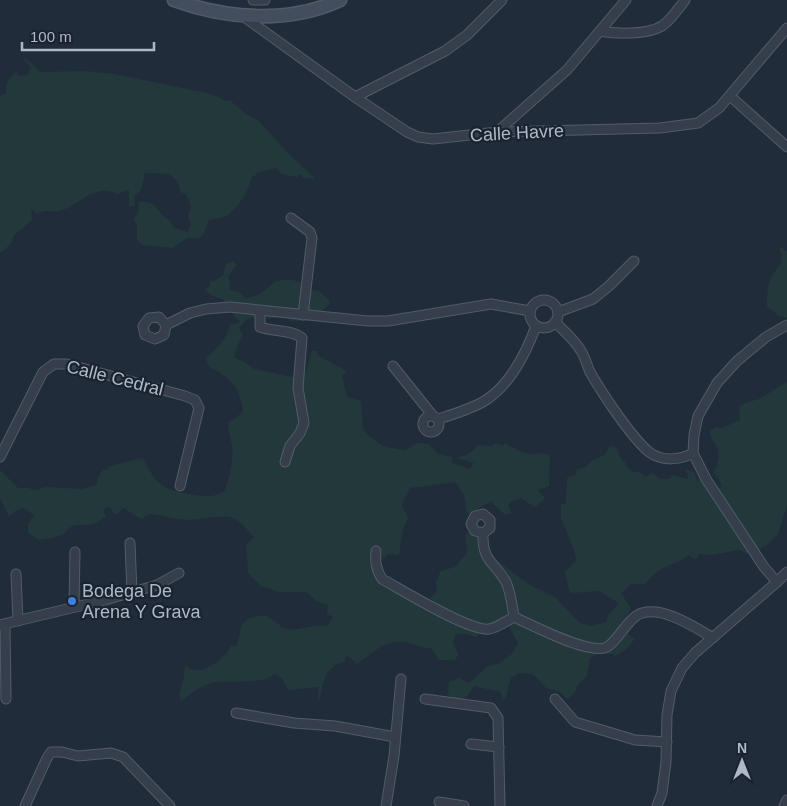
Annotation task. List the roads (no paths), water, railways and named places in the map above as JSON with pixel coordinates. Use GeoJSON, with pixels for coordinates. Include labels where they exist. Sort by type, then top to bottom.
{"type":"FeatureCollection","features":[{"type":"Feature","properties":{"kind":"main road"},"geometry":{"type":"LineString","coordinates":[[174,0],[191,6],[242,16],[302,13],[340,0]]}},
{"type":"Feature","properties":{"kind":"street"},"geometry":{"type":"LineString","coordinates":[[253,0],[265,0]]}},
{"type":"Feature","properties":{"kind":"street"},"geometry":{"type":"LineString","coordinates":[[355,98],[445,51],[467,35],[502,0]]}},
{"type":"Feature","properties":{"kind":"street"},"geometry":{"type":"LineString","coordinates":[[497,132],[567,70],[626,0]]}},
{"type":"Feature","properties":{"kind":"street"},"geometry":{"type":"LineString","coordinates":[[600,31],[622,33],[660,27],[666,23],[685,0]]}},
{"type":"Feature","properties":{"kind":"street","name":"Calle Havre"},"geometry":{"type":"LineString","coordinates":[[242,16],[355,98],[407,132],[418,137],[433,139],[497,132],[660,128],[698,123],[708,118],[730,96],[787,28]]}},
{"type":"Feature","properties":{"kind":"street"},"geometry":{"type":"LineString","coordinates":[[730,96],[787,147]]}},
{"type":"Feature","properties":{"kind":"street"},"geometry":{"type":"LineString","coordinates":[[291,218],[310,232],[312,238],[303,315]]}},
{"type":"Feature","properties":{"kind":"street"},"geometry":{"type":"LineString","coordinates":[[558,312],[593,299],[634,262]]}},
{"type":"Feature","properties":{"kind":"street"},"geometry":{"type":"LineString","coordinates":[[544,300],[553,303],[558,312],[556,322],[549,327],[542,328],[536,326],[531,321],[530,311],[535,303],[544,300]]}},
{"type":"Feature","properties":{"kind":"street"},"geometry":{"type":"LineString","coordinates":[[166,325],[190,312],[230,307],[368,321],[388,321],[466,306],[492,304],[530,311]]}},
{"type":"Feature","properties":{"kind":"street"},"geometry":{"type":"LineString","coordinates":[[260,310],[260,327],[296,334],[302,338],[298,388],[304,423],[300,433],[290,446],[285,462]]}},
{"type":"Feature","properties":{"kind":"street"},"geometry":{"type":"LineString","coordinates":[[556,322],[580,350],[600,388],[633,434],[650,453],[662,458],[674,459],[684,458],[693,453]]}},
{"type":"Feature","properties":{"kind":"street"},"geometry":{"type":"LineString","coordinates":[[777,582],[764,567],[723,506],[693,453],[698,416],[717,383],[737,361],[766,337],[787,325]]}},
{"type":"Feature","properties":{"kind":"street"},"geometry":{"type":"LineString","coordinates":[[393,366],[436,417],[485,400],[496,392],[525,354],[536,326]]}},
{"type":"Feature","properties":{"kind":"street","name":"Calle Cedral"},"geometry":{"type":"LineString","coordinates":[[0,457],[43,372],[54,364],[67,364],[195,400],[199,408],[180,486]]}},
{"type":"Feature","properties":{"kind":"street"},"geometry":{"type":"LineString","coordinates":[[483,533],[484,553],[505,581],[509,590],[514,617]]}},
{"type":"Feature","properties":{"kind":"street"},"geometry":{"type":"LineString","coordinates":[[130,543],[132,592]]}},
{"type":"Feature","properties":{"kind":"street"},"geometry":{"type":"LineString","coordinates":[[376,551],[376,570],[382,578],[443,613],[480,629],[491,629],[514,617]]}},
{"type":"Feature","properties":{"kind":"street"},"geometry":{"type":"LineString","coordinates":[[74,608],[75,552]]}},
{"type":"Feature","properties":{"kind":"street"},"geometry":{"type":"LineString","coordinates":[[657,806],[662,793],[666,762],[667,715],[672,691],[682,668],[695,653],[787,572]]}},
{"type":"Feature","properties":{"kind":"street"},"geometry":{"type":"LineString","coordinates":[[6,699],[3,625],[74,608],[156,585],[179,573]]}},
{"type":"Feature","properties":{"kind":"street"},"geometry":{"type":"LineString","coordinates":[[16,574],[18,621]]}},
{"type":"Feature","properties":{"kind":"street"},"geometry":{"type":"LineString","coordinates":[[514,617],[580,646],[596,649],[607,647],[636,616],[646,613],[663,614],[685,621],[713,638]]}},
{"type":"Feature","properties":{"kind":"street"},"geometry":{"type":"LineString","coordinates":[[386,806],[401,679]]}},
{"type":"Feature","properties":{"kind":"street"},"geometry":{"type":"LineString","coordinates":[[425,699],[491,708],[498,718],[500,806]]}},
{"type":"Feature","properties":{"kind":"street"},"geometry":{"type":"LineString","coordinates":[[555,700],[574,722],[635,740],[667,742]]}},
{"type":"Feature","properties":{"kind":"street"},"geometry":{"type":"LineString","coordinates":[[236,713],[294,723],[335,726],[395,737]]}},
{"type":"Feature","properties":{"kind":"street"},"geometry":{"type":"LineString","coordinates":[[471,744],[498,747]]}},
{"type":"Feature","properties":{"kind":"street"},"geometry":{"type":"LineString","coordinates":[[25,806],[46,758],[51,752],[62,752],[78,756],[111,753],[123,757],[170,806]]}},
{"type":"Feature","properties":{"kind":"street"},"geometry":{"type":"LineString","coordinates":[[784,806],[787,800]]}},
{"type":"Feature","properties":{"kind":"street"},"geometry":{"type":"LineString","coordinates":[[439,802],[464,806]]}},
{"type":"Feature","properties":{"kind":"place","name":"Bodega De Arena Y Grava"},"geometry":{"type":"Point","coordinates":[72,601]}}]}
